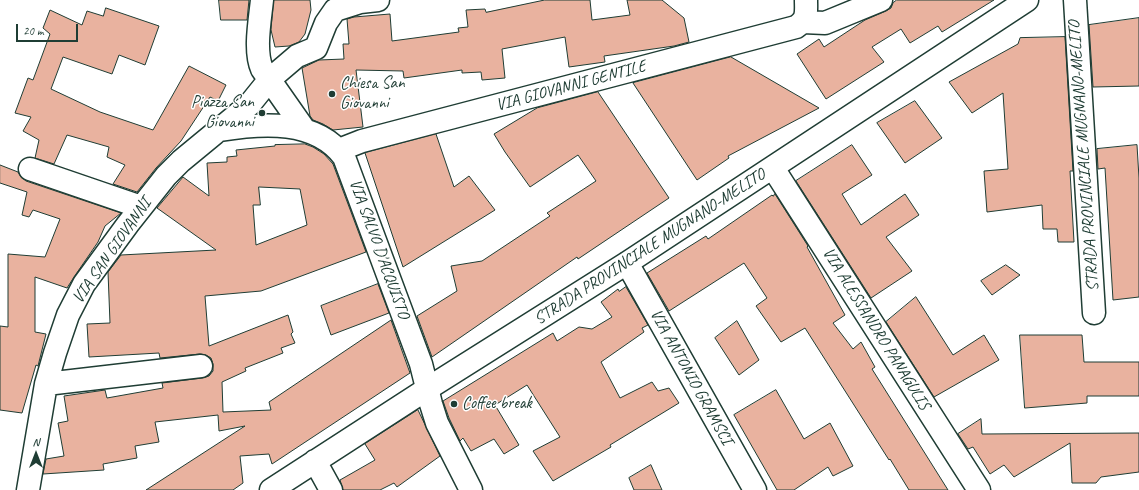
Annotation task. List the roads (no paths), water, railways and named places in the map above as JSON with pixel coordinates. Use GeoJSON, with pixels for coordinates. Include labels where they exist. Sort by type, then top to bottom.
{"type":"FeatureCollection","features":[{"type":"Feature","properties":{"kind":"street"},"geometry":{"type":"LineString","coordinates":[[262,0],[258,50],[259,61],[304,129]]}},
{"type":"Feature","properties":{"kind":"street"},"geometry":{"type":"LineString","coordinates":[[803,22],[806,14],[806,0]]}},
{"type":"Feature","properties":{"kind":"street","name":"VIA GIOVANNI GENTILE"},"geometry":{"type":"LineString","coordinates":[[339,150],[362,141],[796,27],[803,22],[819,23],[831,21],[881,0]]}},
{"type":"Feature","properties":{"kind":"street","name":"STRADA PROVINCIALE MUGNANO-MELITO"},"geometry":{"type":"LineString","coordinates":[[271,490],[427,389],[627,263],[1027,0]]}},
{"type":"Feature","properties":{"kind":"street","name":"STRADA PROVINCIALE MUGNANO-MELITO"},"geometry":{"type":"LineString","coordinates":[[1074,0],[1094,312]]}},
{"type":"Feature","properties":{"kind":"street"},"geometry":{"type":"LineString","coordinates":[[220,130],[249,105],[270,79],[297,56],[316,48],[326,23],[335,10],[366,1]]}},
{"type":"Feature","properties":{"kind":"street"},"geometry":{"type":"LineString","coordinates":[[220,130],[242,126],[282,126],[304,129]]}},
{"type":"Feature","properties":{"kind":"street","name":"VIA SALVO D'ACQUISTO"},"geometry":{"type":"LineString","coordinates":[[304,129],[322,138],[339,150],[348,165],[421,364],[437,423],[471,490]]}},
{"type":"Feature","properties":{"kind":"street","name":"VIA SAN GIOVANNI"},"geometry":{"type":"LineString","coordinates":[[28,490],[46,384],[68,315],[84,284],[166,176],[181,161],[220,130]]}},
{"type":"Feature","properties":{"kind":"street","name":"VIA ALESSANDRO PANAGULIS"},"geometry":{"type":"LineString","coordinates":[[773,168],[979,490]]}},
{"type":"Feature","properties":{"kind":"street"},"geometry":{"type":"LineString","coordinates":[[30,169],[141,207]]}},
{"type":"Feature","properties":{"kind":"street","name":"VIA ANTONIO GRAMSCI"},"geometry":{"type":"LineString","coordinates":[[627,263],[755,490]]}},
{"type":"Feature","properties":{"kind":"street"},"geometry":{"type":"LineString","coordinates":[[46,384],[201,366]]}},
{"type":"Feature","properties":{"kind":"street"},"geometry":{"type":"LineString","coordinates":[[315,461],[331,490]]}},
{"type":"Feature","properties":{"kind":"place","name":"Chiesa San Giovanni"},"geometry":{"type":"Point","coordinates":[332,94]}},
{"type":"Feature","properties":{"kind":"place","name":"Piazza San Giovanni"},"geometry":{"type":"Point","coordinates":[262,113]}},
{"type":"Feature","properties":{"kind":"place","name":"Coffee break"},"geometry":{"type":"Point","coordinates":[454,404]}}]}
